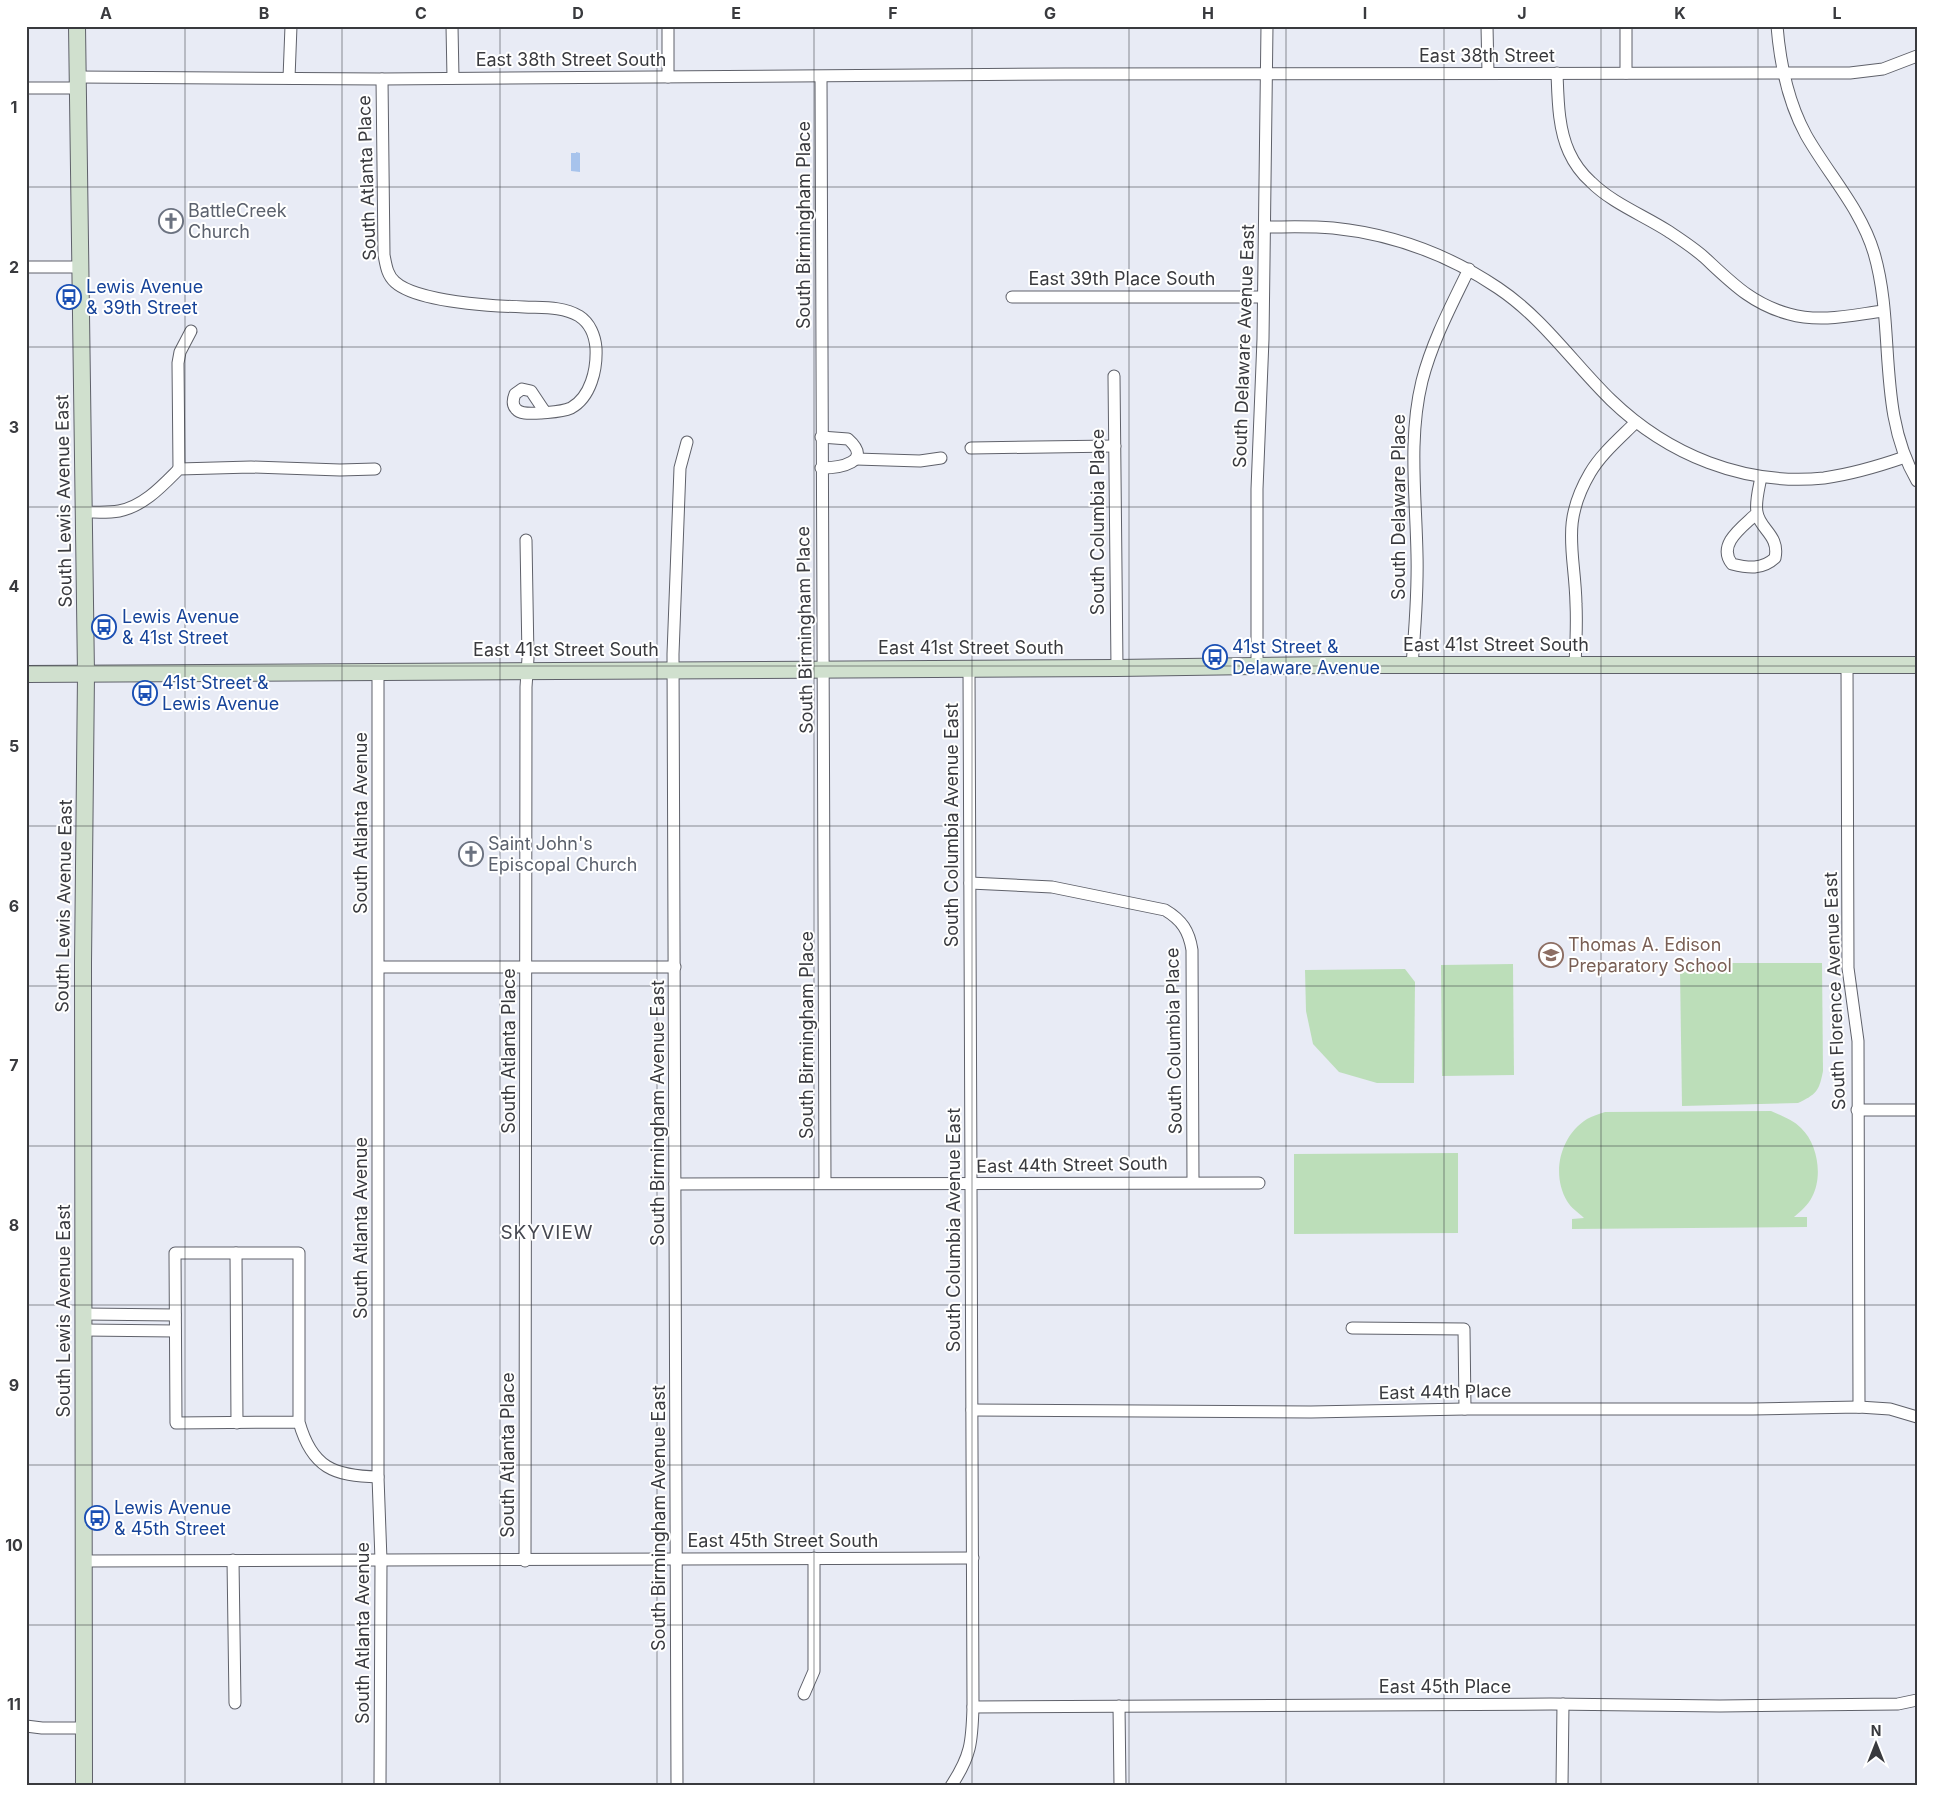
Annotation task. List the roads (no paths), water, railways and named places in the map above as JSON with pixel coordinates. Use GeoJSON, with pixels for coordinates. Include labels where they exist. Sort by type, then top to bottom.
{"type":"FeatureCollection","features":[{"type":"Feature","properties":{"kind":"main road","name":"South Lewis Avenue East"},"geometry":{"type":"LineString","coordinates":[[77,26],[86,674],[83,963],[84,1786]]}},
{"type":"Feature","properties":{"kind":"main road","name":"East 41st Street South"},"geometry":{"type":"LineString","coordinates":[[26,674],[1257,666],[1917,665]]}},
{"type":"Feature","properties":{"kind":"street"},"geometry":{"type":"LineString","coordinates":[[289,78],[291,26]]}},
{"type":"Feature","properties":{"kind":"street"},"geometry":{"type":"LineString","coordinates":[[452,26],[453,78]]}},
{"type":"Feature","properties":{"kind":"street"},"geometry":{"type":"LineString","coordinates":[[668,26],[668,77]]}},
{"type":"Feature","properties":{"kind":"street","name":"South Delaware Avenue East"},"geometry":{"type":"LineString","coordinates":[[1257,666],[1257,489],[1263,348],[1267,26]]}},
{"type":"Feature","properties":{"kind":"street"},"geometry":{"type":"LineString","coordinates":[[1487,26],[1488,73]]}},
{"type":"Feature","properties":{"kind":"street"},"geometry":{"type":"LineString","coordinates":[[1626,26],[1626,73]]}},
{"type":"Feature","properties":{"kind":"street"},"geometry":{"type":"LineString","coordinates":[[1777,26],[1784,73],[1794,106],[1806,134],[1855,211],[1866,232],[1880,276],[1890,399],[1895,426],[1905,457],[1917,481]]}},
{"type":"Feature","properties":{"kind":"street","name":"East 38th Street"},"geometry":{"type":"LineString","coordinates":[[1065,74],[1867,72],[1883,69],[1912,59]]}},
{"type":"Feature","properties":{"kind":"street"},"geometry":{"type":"LineString","coordinates":[[1557,73],[1559,106],[1568,150],[1577,166],[1592,183],[1611,197],[1704,256],[1727,280],[1748,296],[1767,306],[1790,314],[1832,319],[1883,311]]}},
{"type":"Feature","properties":{"kind":"street","name":"East 38th Street South"},"geometry":{"type":"LineString","coordinates":[[26,88],[78,83],[289,78],[821,77],[1065,74]]}},
{"type":"Feature","properties":{"kind":"street","name":"South Birmingham Place"},"geometry":{"type":"LineString","coordinates":[[821,77],[825,1183]]}},
{"type":"Feature","properties":{"kind":"street","name":"South Atlanta Place"},"geometry":{"type":"LineString","coordinates":[[382,79],[384,254],[390,276],[404,288],[422,296],[504,307],[563,309],[580,316],[590,328],[595,339],[596,359],[589,388],[579,402],[570,408],[545,412]]}},
{"type":"Feature","properties":{"kind":"street"},"geometry":{"type":"LineString","coordinates":[[1265,227],[1333,228],[1361,232],[1420,247],[1469,270],[1500,289],[1530,313],[1611,399],[1636,422],[1673,446],[1723,468],[1760,477],[1824,478],[1871,468],[1905,457]]}},
{"type":"Feature","properties":{"kind":"street"},"geometry":{"type":"LineString","coordinates":[[26,267],[80,267]]}},
{"type":"Feature","properties":{"kind":"street","name":"South Delaware Place"},"geometry":{"type":"LineString","coordinates":[[1412,666],[1417,588],[1414,448],[1417,405],[1422,381],[1434,343],[1469,270]]}},
{"type":"Feature","properties":{"kind":"street","name":"East 39th Place South"},"geometry":{"type":"LineString","coordinates":[[1012,297],[1263,297]]}},
{"type":"Feature","properties":{"kind":"street"},"geometry":{"type":"LineString","coordinates":[[179,469],[178,363],[180,352],[191,331]]}},
{"type":"Feature","properties":{"kind":"street","name":"South Columbia Place"},"geometry":{"type":"LineString","coordinates":[[1114,376],[1117,668]]}},
{"type":"Feature","properties":{"kind":"street"},"geometry":{"type":"LineString","coordinates":[[1576,666],[1576,603],[1570,536],[1571,520],[1577,500],[1590,473],[1599,460],[1636,422]]}},
{"type":"Feature","properties":{"kind":"street"},"geometry":{"type":"LineString","coordinates":[[821,437],[848,439],[856,448],[856,459]]}},
{"type":"Feature","properties":{"kind":"street","name":"South Birmingham Avenue East"},"geometry":{"type":"LineString","coordinates":[[677,1786],[674,670],[680,468],[687,442]]}},
{"type":"Feature","properties":{"kind":"street"},"geometry":{"type":"LineString","coordinates":[[971,448],[1115,446]]}},
{"type":"Feature","properties":{"kind":"street"},"geometry":{"type":"LineString","coordinates":[[821,468],[847,466],[856,459],[920,461],[941,458]]}},
{"type":"Feature","properties":{"kind":"street"},"geometry":{"type":"LineString","coordinates":[[84,512],[118,511],[130,508],[149,497],[179,469],[251,467],[340,470],[375,469]]}},
{"type":"Feature","properties":{"kind":"street"},"geometry":{"type":"LineString","coordinates":[[1757,513],[1728,544],[1726,551],[1728,559],[1732,564],[1752,568],[1762,566],[1775,558],[1775,544],[1757,513],[1760,477]]}},
{"type":"Feature","properties":{"kind":"street","name":"South Atlanta Place"},"geometry":{"type":"LineString","coordinates":[[525,1561],[526,540]]}},
{"type":"Feature","properties":{"kind":"street","name":"South Florence Avenue East"},"geometry":{"type":"LineString","coordinates":[[1847,665],[1848,968],[1858,1041],[1859,1407]]}},
{"type":"Feature","properties":{"kind":"street","name":"South Columbia Avenue East"},"geometry":{"type":"LineString","coordinates":[[951,1786],[970,1750],[973,1707],[969,668]]}},
{"type":"Feature","properties":{"kind":"street","name":"South Atlanta Avenue"},"geometry":{"type":"LineString","coordinates":[[378,671],[380,1786]]}},
{"type":"Feature","properties":{"kind":"street","name":"South Columbia Place"},"geometry":{"type":"LineString","coordinates":[[970,884],[1052,887],[1165,910],[1184,924],[1190,936],[1192,950],[1192,1182]]}},
{"type":"Feature","properties":{"kind":"street"},"geometry":{"type":"LineString","coordinates":[[379,967],[675,967]]}},
{"type":"Feature","properties":{"kind":"street"},"geometry":{"type":"LineString","coordinates":[[1857,1110],[1917,1110]]}},
{"type":"Feature","properties":{"kind":"street","name":"East 44th Street South"},"geometry":{"type":"LineString","coordinates":[[675,1184],[1259,1183]]}},
{"type":"Feature","properties":{"kind":"street"},"geometry":{"type":"LineString","coordinates":[[299,1422],[176,1423],[175,1253],[298,1254],[299,1422],[302,1435],[315,1456],[333,1470],[348,1475],[378,1477]]}},
{"type":"Feature","properties":{"kind":"street"},"geometry":{"type":"LineString","coordinates":[[236,1254],[237,1423]]}},
{"type":"Feature","properties":{"kind":"street"},"geometry":{"type":"LineString","coordinates":[[84,1322],[175,1315]]}},
{"type":"Feature","properties":{"kind":"street"},"geometry":{"type":"LineString","coordinates":[[84,1322],[175,1331]]}},
{"type":"Feature","properties":{"kind":"street"},"geometry":{"type":"LineString","coordinates":[[1352,1328],[1464,1329],[1464,1408]]}},
{"type":"Feature","properties":{"kind":"street","name":"East 44th Place"},"geometry":{"type":"LineString","coordinates":[[972,1410],[1310,1412],[1464,1408],[1753,1409],[1859,1407],[1890,1409],[1917,1417]]}},
{"type":"Feature","properties":{"kind":"street"},"geometry":{"type":"LineString","coordinates":[[804,1694],[814,1671],[814,1558]]}},
{"type":"Feature","properties":{"kind":"street","name":"East 45th Street South"},"geometry":{"type":"LineString","coordinates":[[84,1561],[973,1558]]}},
{"type":"Feature","properties":{"kind":"street"},"geometry":{"type":"LineString","coordinates":[[233,1560],[236,1703]]}},
{"type":"Feature","properties":{"kind":"street","name":"East 45th Place"},"geometry":{"type":"LineString","coordinates":[[973,1707],[1563,1704],[1720,1706],[1898,1704],[1917,1700]]}},
{"type":"Feature","properties":{"kind":"street"},"geometry":{"type":"LineString","coordinates":[[1562,1786],[1563,1704]]}},
{"type":"Feature","properties":{"kind":"street"},"geometry":{"type":"LineString","coordinates":[[1119,1706],[1120,1786]]}},
{"type":"Feature","properties":{"kind":"street"},"geometry":{"type":"LineString","coordinates":[[26,1726],[84,1728]]}},
{"type":"Feature","properties":{"kind":"water"},"geometry":{"type":"Polygon","coordinates":[[[571,153],[580,153],[580,172],[571,171],[571,153]]]}},
{"type":"Feature","properties":{"kind":"place","name":"BattleCreek Church"},"geometry":{"type":"Point","coordinates":[171,221]}},
{"type":"Feature","properties":{"kind":"place","name":"Lewis Avenue & 39th Street"},"geometry":{"type":"Point","coordinates":[69,297]}},
{"type":"Feature","properties":{"kind":"place","name":"Lewis Avenue & 41st Street"},"geometry":{"type":"Point","coordinates":[104,627]}},
{"type":"Feature","properties":{"kind":"place","name":"41st Street & Delaware Avenue"},"geometry":{"type":"Point","coordinates":[1215,657]}},
{"type":"Feature","properties":{"kind":"place","name":"41st Street & Lewis Avenue"},"geometry":{"type":"Point","coordinates":[145,693]}},
{"type":"Feature","properties":{"kind":"place","name":"Saint John's Episcopal Church"},"geometry":{"type":"Point","coordinates":[471,854]}},
{"type":"Feature","properties":{"kind":"place","name":"Thomas A. Edison Preparatory School"},"geometry":{"type":"Point","coordinates":[1551,955]}},
{"type":"Feature","properties":{"kind":"place","name":"Lewis Avenue & 45th Street"},"geometry":{"type":"Point","coordinates":[97,1518]}},
{"type":"Feature","properties":{"kind":"district","name":"SKYVIEW"},"geometry":{"type":"Point","coordinates":[547,1232]}}]}
